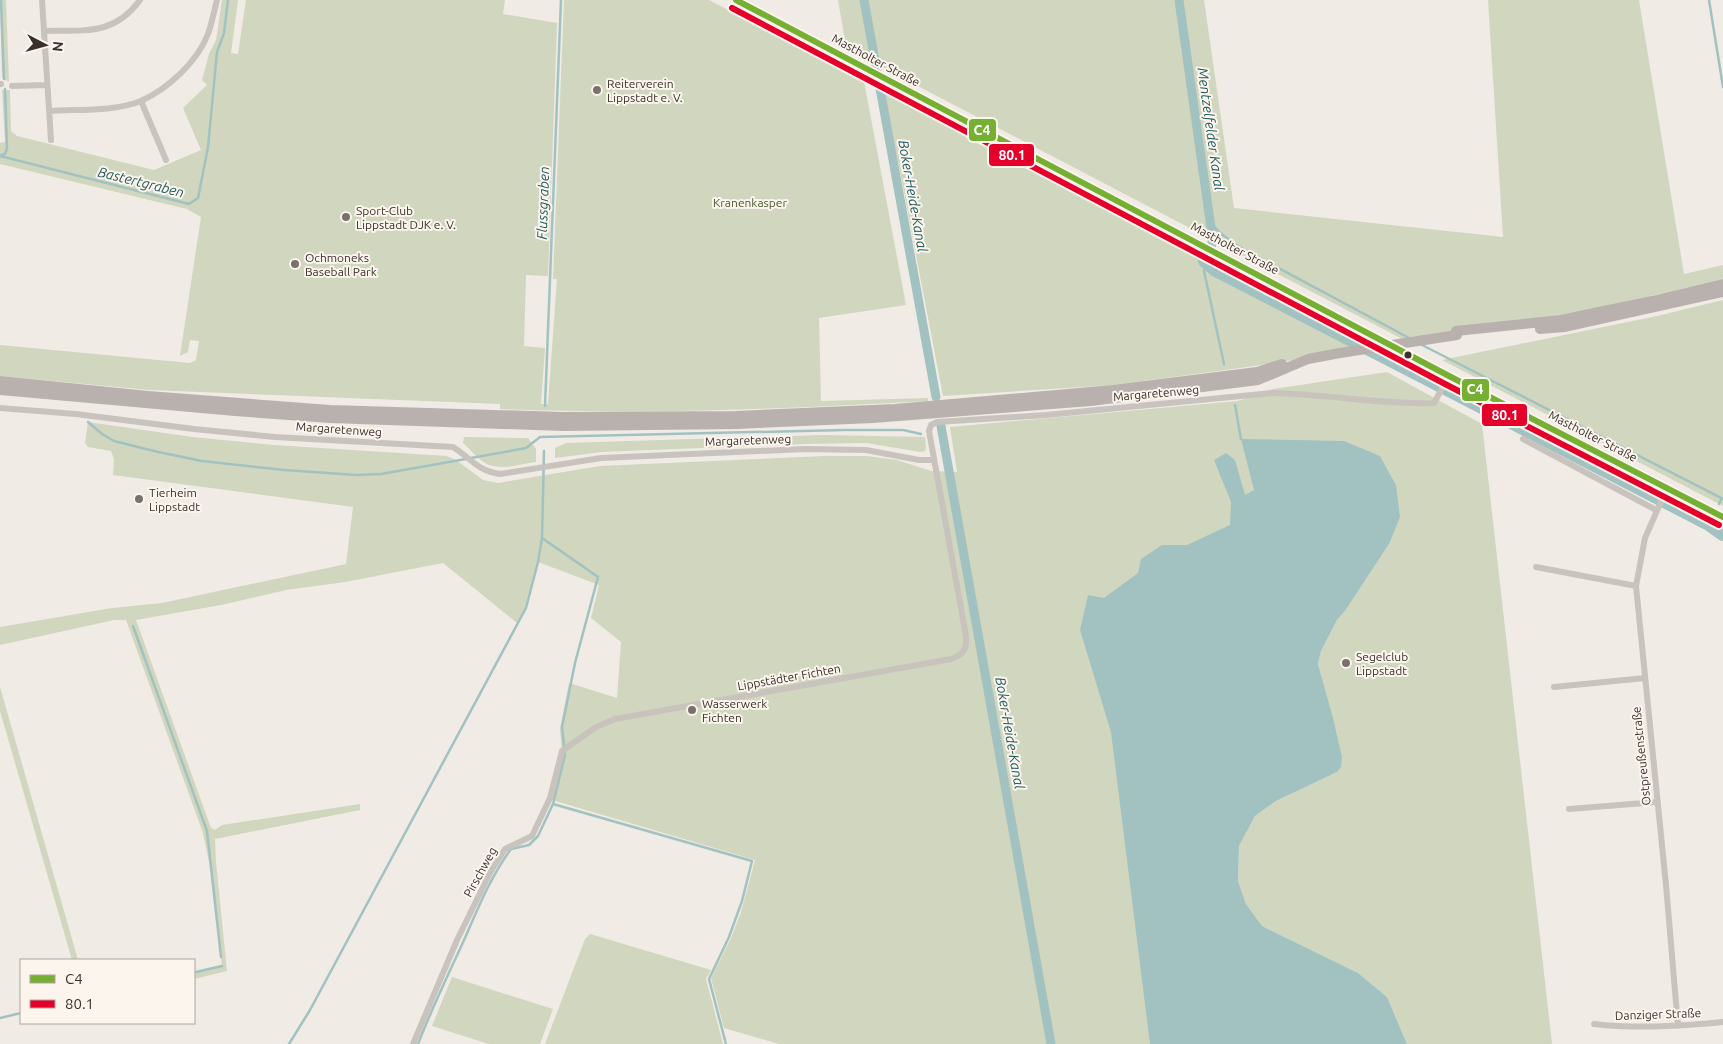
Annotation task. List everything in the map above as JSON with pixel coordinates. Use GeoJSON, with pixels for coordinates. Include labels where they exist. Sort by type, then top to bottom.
{"type":"FeatureCollection","features":[{"type":"Feature","properties":{"kind":"main road"},"geometry":{"type":"LineString","coordinates":[[0,381],[158,397],[330,410],[553,417],[736,416],[895,409],[1113,390],[1257,372],[1307,356],[1456,333],[1561,320],[1723,284]]}},
{"type":"Feature","properties":{"kind":"main road"},"geometry":{"type":"LineString","coordinates":[[1456,333],[1564,327],[1723,292]]}},
{"type":"Feature","properties":{"kind":"main road"},"geometry":{"type":"LineString","coordinates":[[0,390],[147,404],[330,418],[563,426],[736,424],[873,418],[1119,397],[1258,380],[1308,359],[1339,351]]}},
{"type":"Feature","properties":{"kind":"street"},"geometry":{"type":"LineString","coordinates":[[42,0],[51,140]]}},
{"type":"Feature","properties":{"kind":"street"},"geometry":{"type":"LineString","coordinates":[[44,31],[100,29],[118,22],[132,11],[140,0]]}},
{"type":"Feature","properties":{"kind":"street"},"geometry":{"type":"LineString","coordinates":[[49,111],[104,108],[141,101],[163,87],[188,66],[208,34],[216,0]]}},
{"type":"Feature","properties":{"kind":"street","name":"Mastholter Straße"},"geometry":{"type":"LineString","coordinates":[[736,0],[1200,243],[1448,378],[1666,491],[1723,517]]}},
{"type":"Feature","properties":{"kind":"street"},"geometry":{"type":"LineString","coordinates":[[12,86],[47,85]]}},
{"type":"Feature","properties":{"kind":"street"},"geometry":{"type":"LineString","coordinates":[[141,101],[166,160]]}},
{"type":"Feature","properties":{"kind":"street","name":"Margaretenweg"},"geometry":{"type":"LineString","coordinates":[[0,408],[76,414],[266,436],[453,448],[465,454],[486,472],[500,474],[601,458],[805,449],[866,450],[919,460],[934,460],[929,432],[931,424],[937,422],[1046,415],[1273,394],[1306,394],[1404,404],[1434,404],[1448,378]]}},
{"type":"Feature","properties":{"kind":"street"},"geometry":{"type":"LineString","coordinates":[[1523,439],[1657,509]]}},
{"type":"Feature","properties":{"kind":"street","name":"Lippstädter Fichten"},"geometry":{"type":"LineString","coordinates":[[614,719],[956,658],[964,651],[966,636],[934,460]]}},
{"type":"Feature","properties":{"kind":"street","name":"Ostpreußenstraße"},"geometry":{"type":"LineString","coordinates":[[1666,491],[1645,538],[1636,586],[1678,1026]]}},
{"type":"Feature","properties":{"kind":"street"},"geometry":{"type":"LineString","coordinates":[[1536,567],[1636,586]]}},
{"type":"Feature","properties":{"kind":"street"},"geometry":{"type":"LineString","coordinates":[[1554,688],[1645,678]]}},
{"type":"Feature","properties":{"kind":"street","name":"Pirschweg"},"geometry":{"type":"LineString","coordinates":[[413,1044],[457,940],[491,871],[505,849],[532,836],[550,798],[562,751],[596,727],[614,719]]}},
{"type":"Feature","properties":{"kind":"street"},"geometry":{"type":"LineString","coordinates":[[1569,809],[1658,802]]}},
{"type":"Feature","properties":{"kind":"street","name":"Danziger Straße"},"geometry":{"type":"LineString","coordinates":[[1594,1024],[1678,1026],[1723,1022]]}},
{"type":"Feature","properties":{"kind":"green space"},"geometry":{"type":"Polygon","coordinates":[[[0,0],[6,0],[9,82],[2,78],[0,0]]]}},
{"type":"Feature","properties":{"kind":"green space","name":"Kranenkasper"},"geometry":{"type":"Polygon","coordinates":[[[222,0],[238,0],[231,53],[238,54],[246,0],[505,0],[503,14],[557,23],[548,276],[526,275],[524,346],[545,348],[541,404],[548,404],[557,279],[553,279],[564,0],[709,0],[864,81],[906,305],[819,318],[821,401],[928,398],[928,401],[714,410],[554,411],[500,409],[500,404],[149,390],[0,376],[0,345],[190,363],[196,360],[199,341],[190,340],[188,352],[180,356],[201,217],[187,209],[0,164],[0,143],[5,142],[2,90],[10,90],[11,131],[17,136],[154,170],[201,150],[183,108],[207,85],[202,80],[209,54],[216,40],[222,0]]]}},
{"type":"Feature","properties":{"kind":"green space"},"geometry":{"type":"Polygon","coordinates":[[[838,0],[1204,0],[1234,208],[1503,237],[1488,0],[1639,0],[1684,274],[1723,265],[1723,279],[1566,314],[1408,342],[891,72],[846,46],[838,0]]]}},
{"type":"Feature","properties":{"kind":"green space"},"geometry":{"type":"Polygon","coordinates":[[[884,88],[1377,347],[1113,385],[943,396],[884,88]]]}},
{"type":"Feature","properties":{"kind":"green space"},"geometry":{"type":"Polygon","coordinates":[[[1723,300],[1723,506],[1442,360],[1657,316],[1723,300]]]}},
{"type":"Feature","properties":{"kind":"green space"},"geometry":{"type":"Polygon","coordinates":[[[1387,372],[1482,424],[1552,1044],[1407,1044],[1387,997],[1358,973],[1262,926],[1246,904],[1238,881],[1239,846],[1255,816],[1276,801],[1337,772],[1332,714],[1318,664],[1321,651],[1337,620],[1345,611],[1389,544],[1396,485],[1379,456],[1222,529],[1195,1044],[779,1044],[724,1028],[711,978],[731,938],[741,912],[755,860],[552,800],[562,755],[560,729],[569,683],[617,698],[621,642],[591,618],[599,585],[538,562],[526,608],[517,623],[443,563],[345,582],[286,590],[221,605],[136,620],[211,828],[215,830],[222,825],[360,804],[360,810],[215,839],[227,971],[195,979],[195,973],[222,966],[213,881],[203,833],[126,620],[114,620],[0,645],[0,627],[112,608],[162,603],[346,564],[353,507],[113,475],[114,459],[111,451],[88,447],[85,443],[88,422],[192,437],[273,445],[447,456],[456,460],[483,480],[498,483],[600,466],[824,456],[866,456],[897,460],[931,471],[957,472],[950,427],[1238,401],[1273,389],[1387,372]]]}},
{"type":"Feature","properties":{"kind":"green space"},"geometry":{"type":"Polygon","coordinates":[[[824,435],[925,437],[926,448],[925,451],[920,452],[867,443],[805,444],[601,452],[555,458],[555,448],[566,443],[824,435]]]}},
{"type":"Feature","properties":{"kind":"green space"},"geometry":{"type":"Polygon","coordinates":[[[464,437],[528,438],[536,449],[536,462],[508,467],[487,464],[463,443],[464,437]]]}},
{"type":"Feature","properties":{"kind":"green space"},"geometry":{"type":"Polygon","coordinates":[[[0,687],[78,959],[72,959],[0,711],[0,687]]]}},
{"type":"Feature","properties":{"kind":"green space"},"geometry":{"type":"Polygon","coordinates":[[[590,934],[711,970],[706,979],[723,1044],[545,1044],[585,939],[590,934]]]}},
{"type":"Feature","properties":{"kind":"green space"},"geometry":{"type":"Polygon","coordinates":[[[452,977],[553,1009],[540,1044],[489,1044],[432,1026],[452,977]]]}},
{"type":"Feature","properties":{"kind":"water"},"geometry":{"type":"Polygon","coordinates":[[[1241,439],[1344,441],[1380,456],[1396,485],[1400,517],[1389,544],[1345,611],[1337,620],[1321,651],[1318,664],[1342,757],[1341,767],[1337,772],[1276,801],[1255,816],[1239,846],[1238,881],[1246,904],[1262,926],[1358,973],[1387,997],[1407,1044],[1150,1044],[1111,732],[1080,630],[1088,595],[1104,598],[1138,573],[1141,559],[1162,545],[1187,545],[1230,525],[1231,502],[1214,460],[1226,453],[1235,460],[1245,495],[1254,490],[1241,439]]]}},
{"type":"Feature","properties":{"kind":"waterway"},"geometry":{"type":"LineString","coordinates":[[1,0],[4,79]]}},
{"type":"Feature","properties":{"kind":"waterway","name":"Bastertgraben"},"geometry":{"type":"LineString","coordinates":[[0,156],[189,204],[198,198],[208,147],[217,52],[224,33],[228,0]]}},
{"type":"Feature","properties":{"kind":"waterway","name":"Flussgraben"},"geometry":{"type":"LineString","coordinates":[[545,406],[561,0]]}},
{"type":"Feature","properties":{"kind":"waterway","name":"Boker-Heide-Kanal"},"geometry":{"type":"LineString","coordinates":[[864,0],[936,397]]}},
{"type":"Feature","properties":{"kind":"waterway","name":"Mentzelfelder Kanal"},"geometry":{"type":"LineString","coordinates":[[1179,0],[1212,235],[1212,244],[1205,261]]}},
{"type":"Feature","properties":{"kind":"waterway"},"geometry":{"type":"LineString","coordinates":[[1709,0],[1723,87]]}},
{"type":"Feature","properties":{"kind":"waterway"},"geometry":{"type":"LineString","coordinates":[[1,155],[5,154],[7,148],[5,89]]}},
{"type":"Feature","properties":{"kind":"waterway"},"geometry":{"type":"LineString","coordinates":[[1210,222],[1220,233],[1241,248],[1411,339]]}},
{"type":"Feature","properties":{"kind":"waterway"},"geometry":{"type":"LineString","coordinates":[[1205,261],[1204,271],[1224,364]]}},
{"type":"Feature","properties":{"kind":"waterway"},"geometry":{"type":"LineString","coordinates":[[1205,261],[1216,270],[1709,524],[1723,534]]}},
{"type":"Feature","properties":{"kind":"waterway"},"geometry":{"type":"LineString","coordinates":[[1422,345],[1723,499]]}},
{"type":"Feature","properties":{"kind":"waterway"},"geometry":{"type":"LineString","coordinates":[[1235,405],[1241,439]]}},
{"type":"Feature","properties":{"kind":"waterway"},"geometry":{"type":"LineString","coordinates":[[88,422],[114,441],[158,452],[202,461],[284,470],[357,475],[381,474],[466,459]]}},
{"type":"Feature","properties":{"kind":"waterway","name":"Boker-Heide-Kanal"},"geometry":{"type":"LineString","coordinates":[[941,426],[1051,1044]]}},
{"type":"Feature","properties":{"kind":"waterway"},"geometry":{"type":"LineString","coordinates":[[471,458],[526,448],[540,437],[844,430],[903,430],[921,434]]}},
{"type":"Feature","properties":{"kind":"waterway"},"geometry":{"type":"LineString","coordinates":[[289,1044],[310,1010],[526,608],[542,538],[544,451]]}},
{"type":"Feature","properties":{"kind":"waterway"},"geometry":{"type":"LineString","coordinates":[[1719,504],[1722,498]]}},
{"type":"Feature","properties":{"kind":"waterway"},"geometry":{"type":"LineString","coordinates":[[1709,524],[1711,519]]}},
{"type":"Feature","properties":{"kind":"waterway"},"geometry":{"type":"LineString","coordinates":[[418,1044],[497,870],[511,849],[529,845],[538,836],[553,804],[565,755],[562,727],[575,663],[598,577],[542,538]]}},
{"type":"Feature","properties":{"kind":"waterway"},"geometry":{"type":"LineString","coordinates":[[133,626],[207,831],[221,957]]}},
{"type":"Feature","properties":{"kind":"waterway"},"geometry":{"type":"LineString","coordinates":[[553,804],[752,861],[742,901],[729,937],[709,979],[726,1044]]}},
{"type":"Feature","properties":{"kind":"waterway"},"geometry":{"type":"LineString","coordinates":[[196,972],[222,966]]}},
{"type":"Feature","properties":{"kind":"waterway"},"geometry":{"type":"LineString","coordinates":[[0,1018],[20,1013]]}},
{"type":"Feature","properties":{"kind":"transit line","name":"C4"},"geometry":{"type":"LineString","coordinates":[[736,0],[1449,376],[1723,517]]}},
{"type":"Feature","properties":{"kind":"transit line","name":"80.1"},"geometry":{"type":"LineString","coordinates":[[732,8],[1445,384],[1719,525]]}},
{"type":"Feature","properties":{"kind":"place","name":"Reiterverein Lippstadt e. V."},"geometry":{"type":"Point","coordinates":[597,90]}},
{"type":"Feature","properties":{"kind":"place","name":"Sport-Club Lippstadt DJK e. V."},"geometry":{"type":"Point","coordinates":[346,217]}},
{"type":"Feature","properties":{"kind":"place","name":"Ochmoneks Baseball Park"},"geometry":{"type":"Point","coordinates":[295,264]}},
{"type":"Feature","properties":{"kind":"place","name":"Tierheim Lippstadt"},"geometry":{"type":"Point","coordinates":[139,499]}},
{"type":"Feature","properties":{"kind":"place","name":"Segelclub Lippstadt"},"geometry":{"type":"Point","coordinates":[1346,663]}},
{"type":"Feature","properties":{"kind":"place","name":"Wasserwerk Fichten"},"geometry":{"type":"Point","coordinates":[692,710]}}]}
